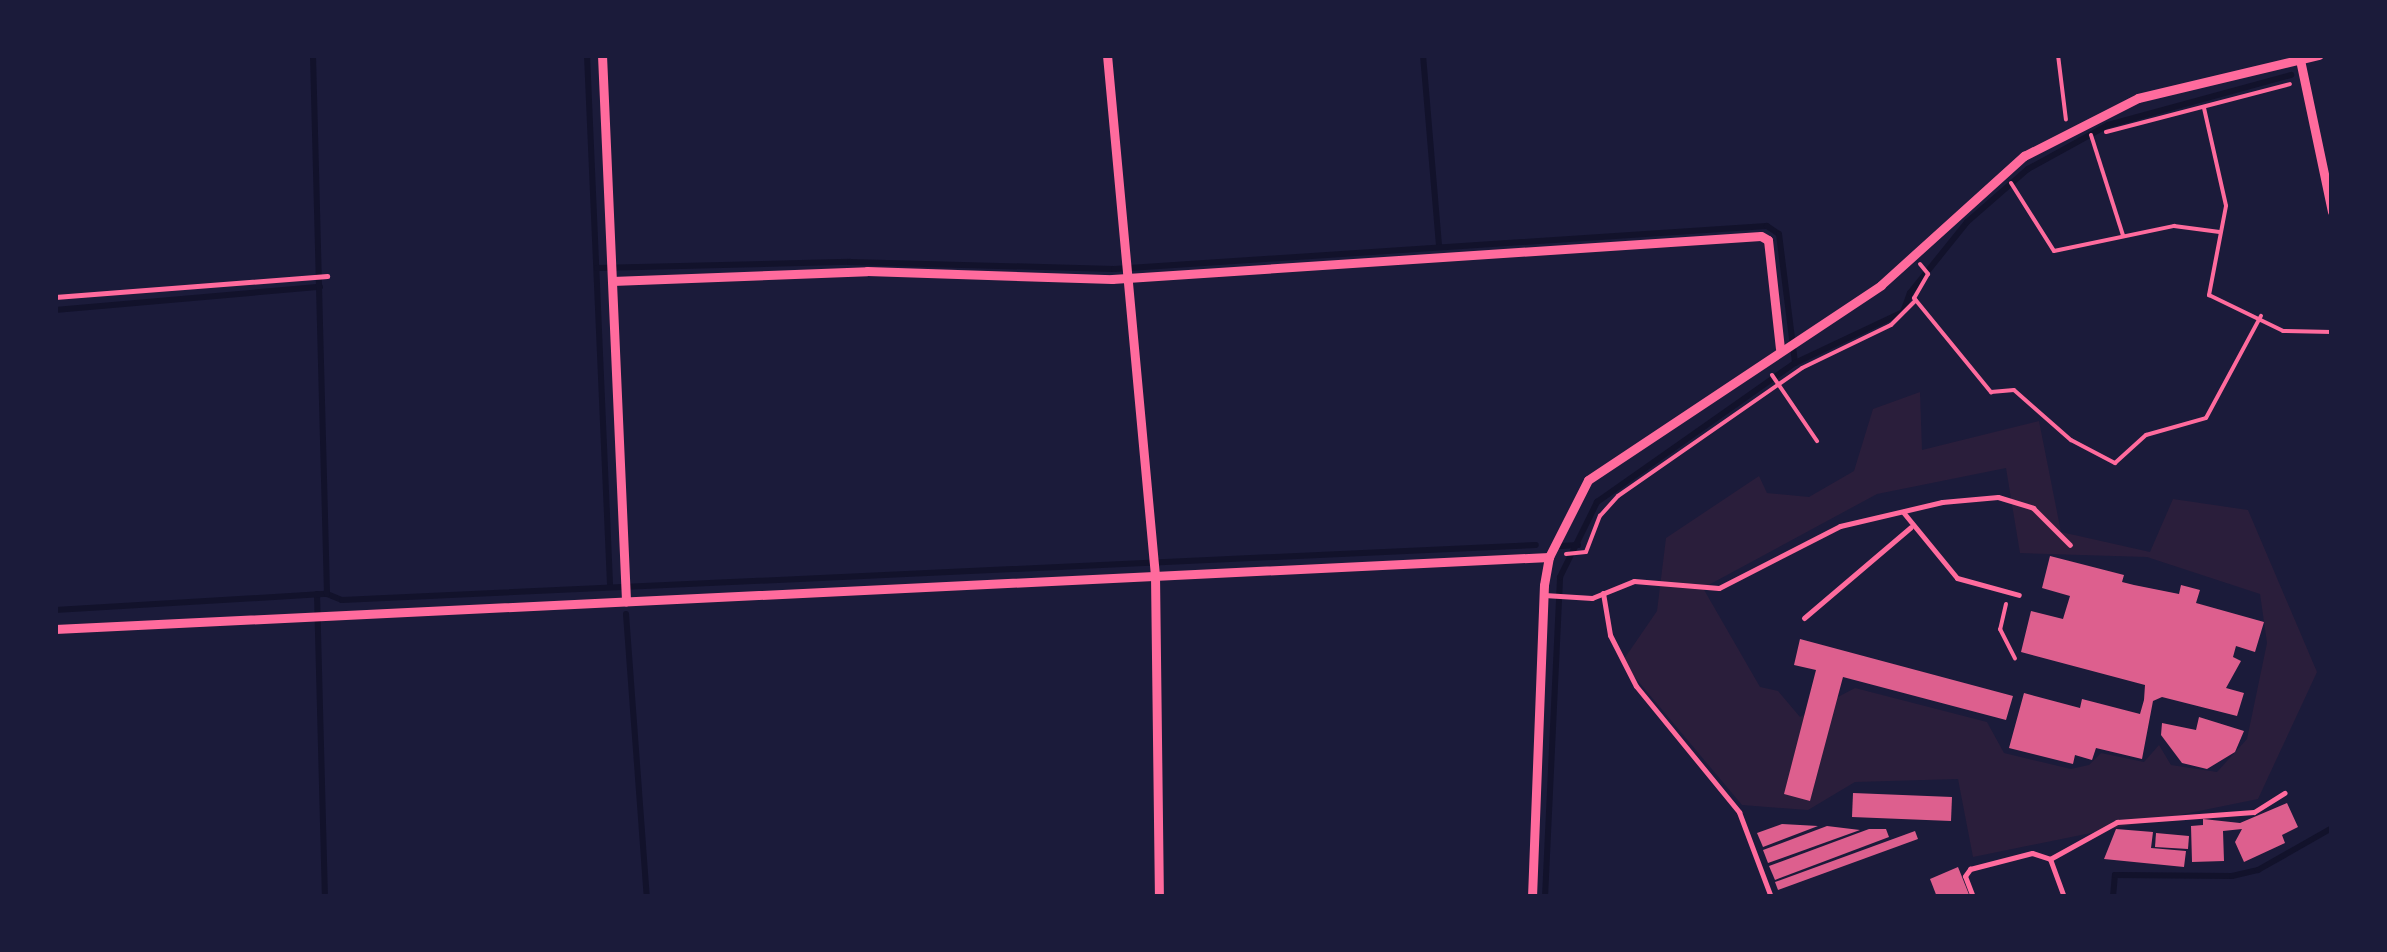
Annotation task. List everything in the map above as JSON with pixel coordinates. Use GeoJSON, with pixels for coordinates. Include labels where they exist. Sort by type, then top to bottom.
{"type":"FeatureCollection","features":[{"type":"Feature","properties":{"kind":"street"},"geometry":{"type":"LineString","coordinates":[[602,55],[626,597]]}},
{"type":"Feature","properties":{"kind":"street"},"geometry":{"type":"LineString","coordinates":[[1107,55],[1154,571],[1159,897]]}},
{"type":"Feature","properties":{"kind":"street"},"geometry":{"type":"LineString","coordinates":[[1532,897],[1550,557],[1588,480],[1786,344],[1881,285],[2024,156],[2104,112],[2169,88],[2320,55]]}},
{"type":"Feature","properties":{"kind":"street"},"geometry":{"type":"LineString","coordinates":[[2301,59],[2309,78],[2332,212]]}},
{"type":"Feature","properties":{"kind":"street"},"geometry":{"type":"LineString","coordinates":[[612,272],[1126,270],[1762,236],[1768,240],[1786,344]]}},
{"type":"Feature","properties":{"kind":"street"},"geometry":{"type":"LineString","coordinates":[[55,629],[1154,571],[1550,557]]}},
{"type":"Feature","properties":{"kind":"lane"},"geometry":{"type":"LineString","coordinates":[[55,297],[327,276]]}},
{"type":"Feature","properties":{"kind":"lane"},"geometry":{"type":"LineString","coordinates":[[1549,596],[1603,593],[1634,581],[1718,588],[1840,526],[1998,497],[2033,508],[2070,545]]}},
{"type":"Feature","properties":{"kind":"lane"},"geometry":{"type":"LineString","coordinates":[[1903,512],[1911,528],[1958,578],[2019,595]]}},
{"type":"Feature","properties":{"kind":"lane"},"geometry":{"type":"LineString","coordinates":[[1804,618],[1911,528]]}},
{"type":"Feature","properties":{"kind":"lane"},"geometry":{"type":"LineString","coordinates":[[1603,593],[1610,635],[1636,686],[1740,812],[1771,897]]}},
{"type":"Feature","properties":{"kind":"lane"},"geometry":{"type":"LineString","coordinates":[[1973,897],[1965,876],[1970,869],[2032,854],[2050,859],[2117,822],[2254,812],[2285,793]]}},
{"type":"Feature","properties":{"kind":"lane"},"geometry":{"type":"LineString","coordinates":[[2050,859],[2064,897]]}},
{"type":"Feature","properties":{"kind":"path"},"geometry":{"type":"LineString","coordinates":[[2058,55],[2068,130]]}},
{"type":"Feature","properties":{"kind":"path"},"geometry":{"type":"LineString","coordinates":[[2123,235],[2091,136],[2309,78]]}},
{"type":"Feature","properties":{"kind":"path"},"geometry":{"type":"LineString","coordinates":[[2204,108],[2226,206],[2209,295],[2296,335],[2332,332]]}},
{"type":"Feature","properties":{"kind":"path"},"geometry":{"type":"LineString","coordinates":[[2014,187],[2054,252],[2174,226],[2220,232]]}},
{"type":"Feature","properties":{"kind":"path"},"geometry":{"type":"LineString","coordinates":[[1566,554],[1582,552],[1618,496],[1777,381],[1892,325],[1916,300],[1928,274],[1923,268]]}},
{"type":"Feature","properties":{"kind":"path"},"geometry":{"type":"LineString","coordinates":[[1916,300],[1991,392],[2014,390],[2071,440],[2115,463],[2146,435],[2206,418],[2261,316]]}},
{"type":"Feature","properties":{"kind":"path"},"geometry":{"type":"LineString","coordinates":[[1772,374],[1817,441]]}},
{"type":"Feature","properties":{"kind":"path"},"geometry":{"type":"LineString","coordinates":[[2009,592],[2000,630],[2016,658]]}},
{"type":"Feature","properties":{"kind":"shaded area"},"geometry":{"type":"Polygon","coordinates":[[[1920,392],[1922,450],[2039,421],[2061,532],[2150,552],[2173,499],[2248,510],[2317,672],[2258,799],[1973,857],[1958,779],[1855,782],[1808,810],[1742,805],[1622,662],[1657,611],[1666,538],[1759,476],[1767,493],[1809,497],[1854,471],[1873,409],[1920,392]],[[2006,468],[1877,494],[1703,588],[1760,687],[1778,691],[1800,717],[1855,688],[1987,722],[2004,753],[2071,769],[2089,765],[2101,753],[2144,762],[2159,745],[2171,765],[2217,772],[2247,739],[2267,643],[2260,594],[2147,557],[2020,553],[2006,468]]]}},
{"type":"Feature","properties":{"kind":"building"},"geometry":{"type":"Polygon","coordinates":[[[2050,556],[2124,575],[2122,582],[2134,585],[2179,594],[2181,585],[2200,590],[2196,603],[2264,622],[2255,652],[2236,646],[2233,657],[2241,661],[2226,688],[2244,693],[2237,716],[2162,697],[2153,701],[2142,759],[2096,748],[2092,760],[2075,755],[2073,764],[2009,748],[2024,693],[2080,708],[2082,699],[2140,714],[2144,700],[2145,685],[2021,652],[2031,611],[2063,619],[2070,596],[2042,588],[2050,556]]]}},
{"type":"Feature","properties":{"kind":"building"},"geometry":{"type":"Polygon","coordinates":[[[1800,639],[2013,696],[2006,720],[1843,677],[1810,801],[1784,794],[1816,670],[1794,665],[1800,639]]]}},
{"type":"Feature","properties":{"kind":"building"},"geometry":{"type":"Polygon","coordinates":[[[2199,717],[2244,731],[2235,752],[2207,769],[2182,763],[2161,735],[2162,723],[2196,730],[2199,717]]]}},
{"type":"Feature","properties":{"kind":"building"},"geometry":{"type":"Polygon","coordinates":[[[1853,793],[1952,797],[1951,821],[1852,817],[1853,793]]]}},
{"type":"Feature","properties":{"kind":"building"},"geometry":{"type":"Polygon","coordinates":[[[2287,803],[2298,827],[2282,835],[2285,843],[2244,862],[2235,842],[2242,829],[2223,831],[2224,861],[2192,862],[2191,826],[2203,825],[2203,819],[2240,823],[2287,803]]]}},
{"type":"Feature","properties":{"kind":"building"},"geometry":{"type":"Polygon","coordinates":[[[1782,824],[1818,826],[1763,847],[1757,833],[1782,824]]]}},
{"type":"Feature","properties":{"kind":"building"},"geometry":{"type":"Polygon","coordinates":[[[1827,826],[1860,830],[1768,863],[1763,850],[1827,826]]]}},
{"type":"Feature","properties":{"kind":"building"},"geometry":{"type":"Polygon","coordinates":[[[1869,829],[1886,829],[1889,837],[1775,880],[1769,866],[1869,829]]]}},
{"type":"Feature","properties":{"kind":"building"},"geometry":{"type":"Polygon","coordinates":[[[2116,829],[2153,832],[2151,848],[2186,851],[2184,867],[2104,859],[2116,829]]]}},
{"type":"Feature","properties":{"kind":"building"},"geometry":{"type":"Polygon","coordinates":[[[1915,831],[1918,839],[1778,890],[1775,882],[1915,831]]]}},
{"type":"Feature","properties":{"kind":"building"},"geometry":{"type":"Polygon","coordinates":[[[2156,833],[2189,836],[2188,849],[2155,847],[2156,833]]]}},
{"type":"Feature","properties":{"kind":"building"},"geometry":{"type":"Polygon","coordinates":[[[1958,867],[1970,897],[1937,897],[1930,879],[1958,867]]]}},
{"type":"Feature","properties":{"kind":"waterway"},"geometry":{"type":"LineString","coordinates":[[55,610],[327,594],[313,55]]}},
{"type":"Feature","properties":{"kind":"waterway"},"geometry":{"type":"LineString","coordinates":[[587,55],[610,584]]}},
{"type":"Feature","properties":{"kind":"waterway"},"geometry":{"type":"LineString","coordinates":[[1423,55],[1439,245]]}},
{"type":"Feature","properties":{"kind":"waterway"},"geometry":{"type":"LineString","coordinates":[[1545,897],[1560,577],[1597,502],[1795,363],[1903,312],[1910,293],[1967,222],[2028,169],[2108,125],[2291,75]]}},
{"type":"Feature","properties":{"kind":"waterway"},"geometry":{"type":"LineString","coordinates":[[597,268],[850,262],[1114,269],[1767,226],[1779,234],[1795,363]]}},
{"type":"Feature","properties":{"kind":"waterway"},"geometry":{"type":"LineString","coordinates":[[55,310],[320,287]]}},
{"type":"Feature","properties":{"kind":"waterway"},"geometry":{"type":"LineString","coordinates":[[327,594],[342,600],[1536,545]]}},
{"type":"Feature","properties":{"kind":"waterway"},"geometry":{"type":"LineString","coordinates":[[1561,546],[1578,545]]}},
{"type":"Feature","properties":{"kind":"waterway"},"geometry":{"type":"LineString","coordinates":[[317,594],[325,897]]}},
{"type":"Feature","properties":{"kind":"waterway"},"geometry":{"type":"LineString","coordinates":[[626,614],[647,897]]}},
{"type":"Feature","properties":{"kind":"waterway"},"geometry":{"type":"LineString","coordinates":[[2113,897],[2115,875],[2232,876],[2258,870],[2332,828]]}}]}
